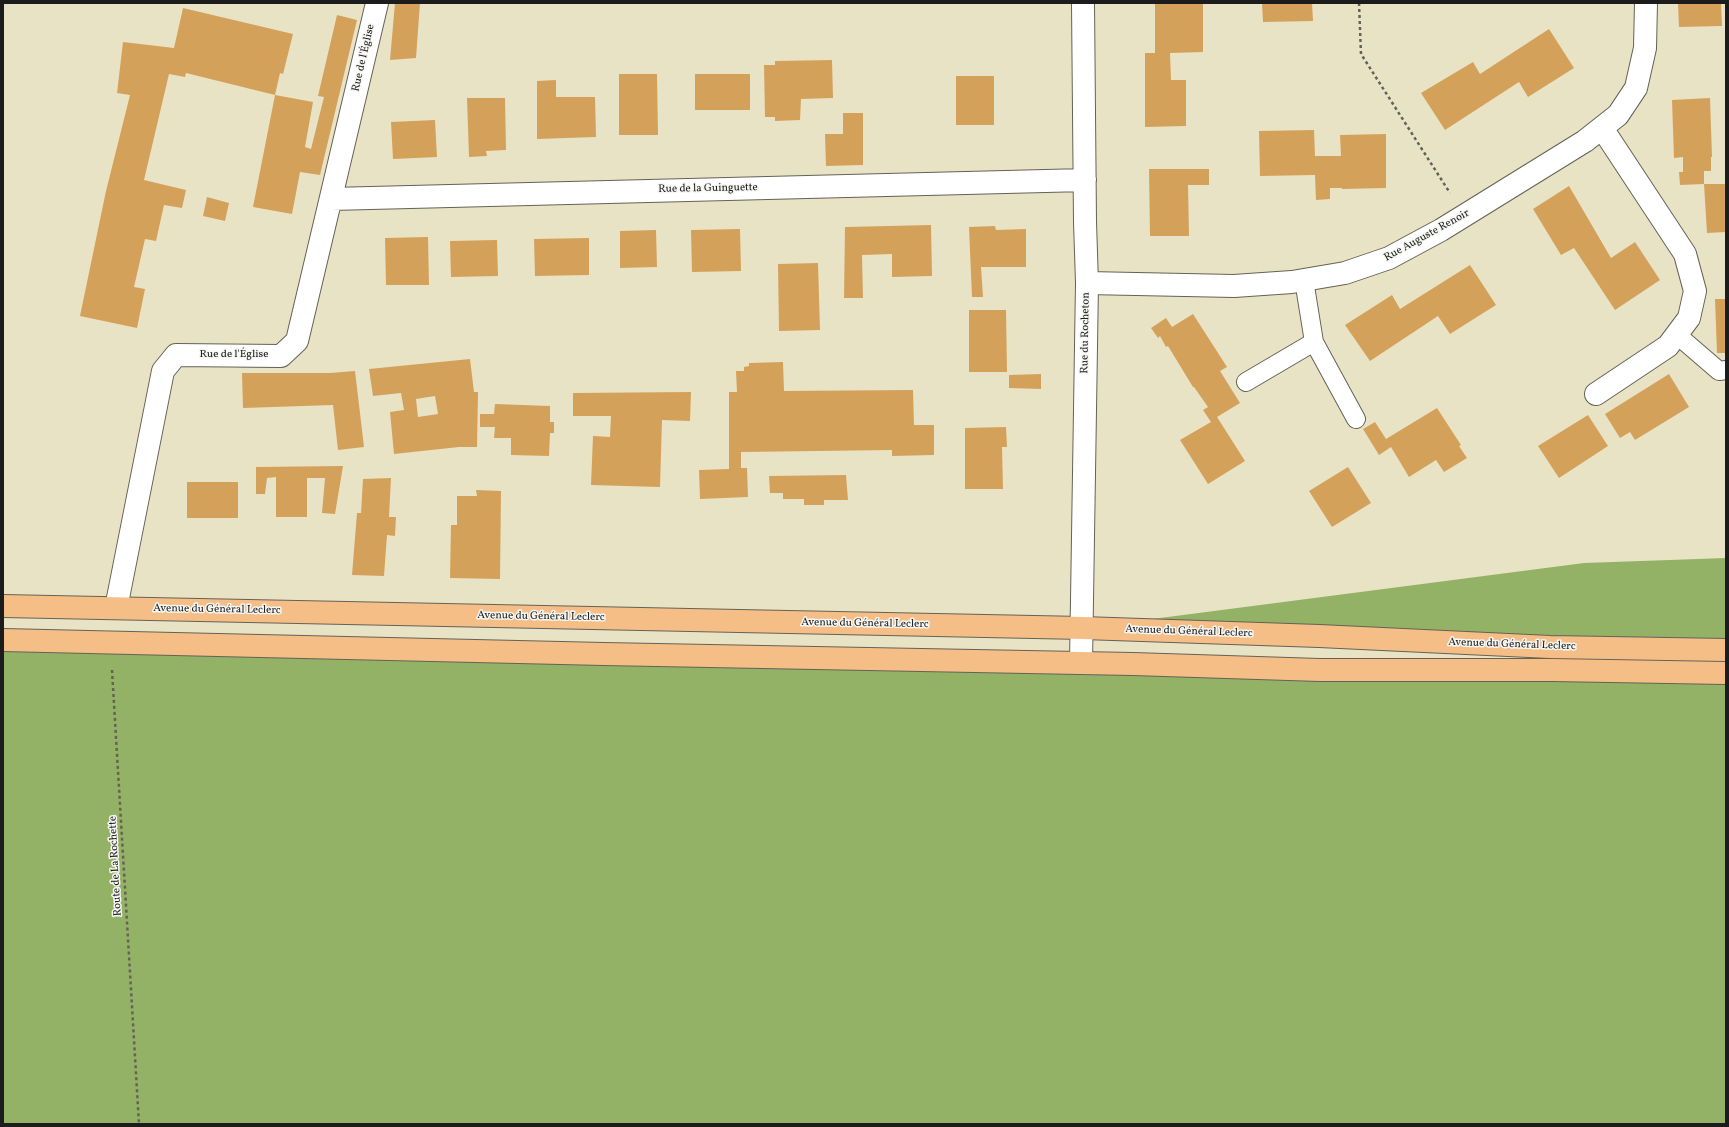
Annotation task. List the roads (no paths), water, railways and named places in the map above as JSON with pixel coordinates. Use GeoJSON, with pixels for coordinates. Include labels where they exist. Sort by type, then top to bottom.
{"type":"FeatureCollection","features":[{"type":"Feature","properties":{"kind":"main road","name":"Avenue du Général Leclerc"},"geometry":{"type":"LineString","coordinates":[[3,606],[1083,628],[1319,636],[1550,647],[1726,650]]}},
{"type":"Feature","properties":{"kind":"main road"},"geometry":{"type":"LineString","coordinates":[[3,640],[1081,663],[1320,670],[1552,670],[1726,673]]}},
{"type":"Feature","properties":{"kind":"street","name":"Rue de l'Église"},"geometry":{"type":"LineString","coordinates":[[116,608],[163,370],[176,355],[281,356],[297,341],[377,3]]}},
{"type":"Feature","properties":{"kind":"street","name":"Rue du Rocheton"},"geometry":{"type":"LineString","coordinates":[[1081,663],[1083,628],[1082,594],[1087,283],[1083,3]]}},
{"type":"Feature","properties":{"kind":"street","name":"Rue Auguste Renoir"},"geometry":{"type":"LineString","coordinates":[[1087,283],[1234,286],[1304,280],[1346,273],[1389,258],[1441,230],[1585,141],[1618,115],[1636,88],[1645,48],[1646,3]]}},
{"type":"Feature","properties":{"kind":"street"},"geometry":{"type":"LineString","coordinates":[[1596,394],[1668,346],[1689,318],[1695,291],[1685,254],[1602,128]]}},
{"type":"Feature","properties":{"kind":"street","name":"Rue de la Guinguette"},"geometry":{"type":"LineString","coordinates":[[331,199],[1085,180]]}},
{"type":"Feature","properties":{"kind":"lane"},"geometry":{"type":"LineString","coordinates":[[1304,280],[1314,342],[1356,418]]}},
{"type":"Feature","properties":{"kind":"lane"},"geometry":{"type":"LineString","coordinates":[[1676,334],[1719,371],[1726,370]]}},
{"type":"Feature","properties":{"kind":"lane"},"geometry":{"type":"LineString","coordinates":[[1246,382],[1314,342]]}}]}
